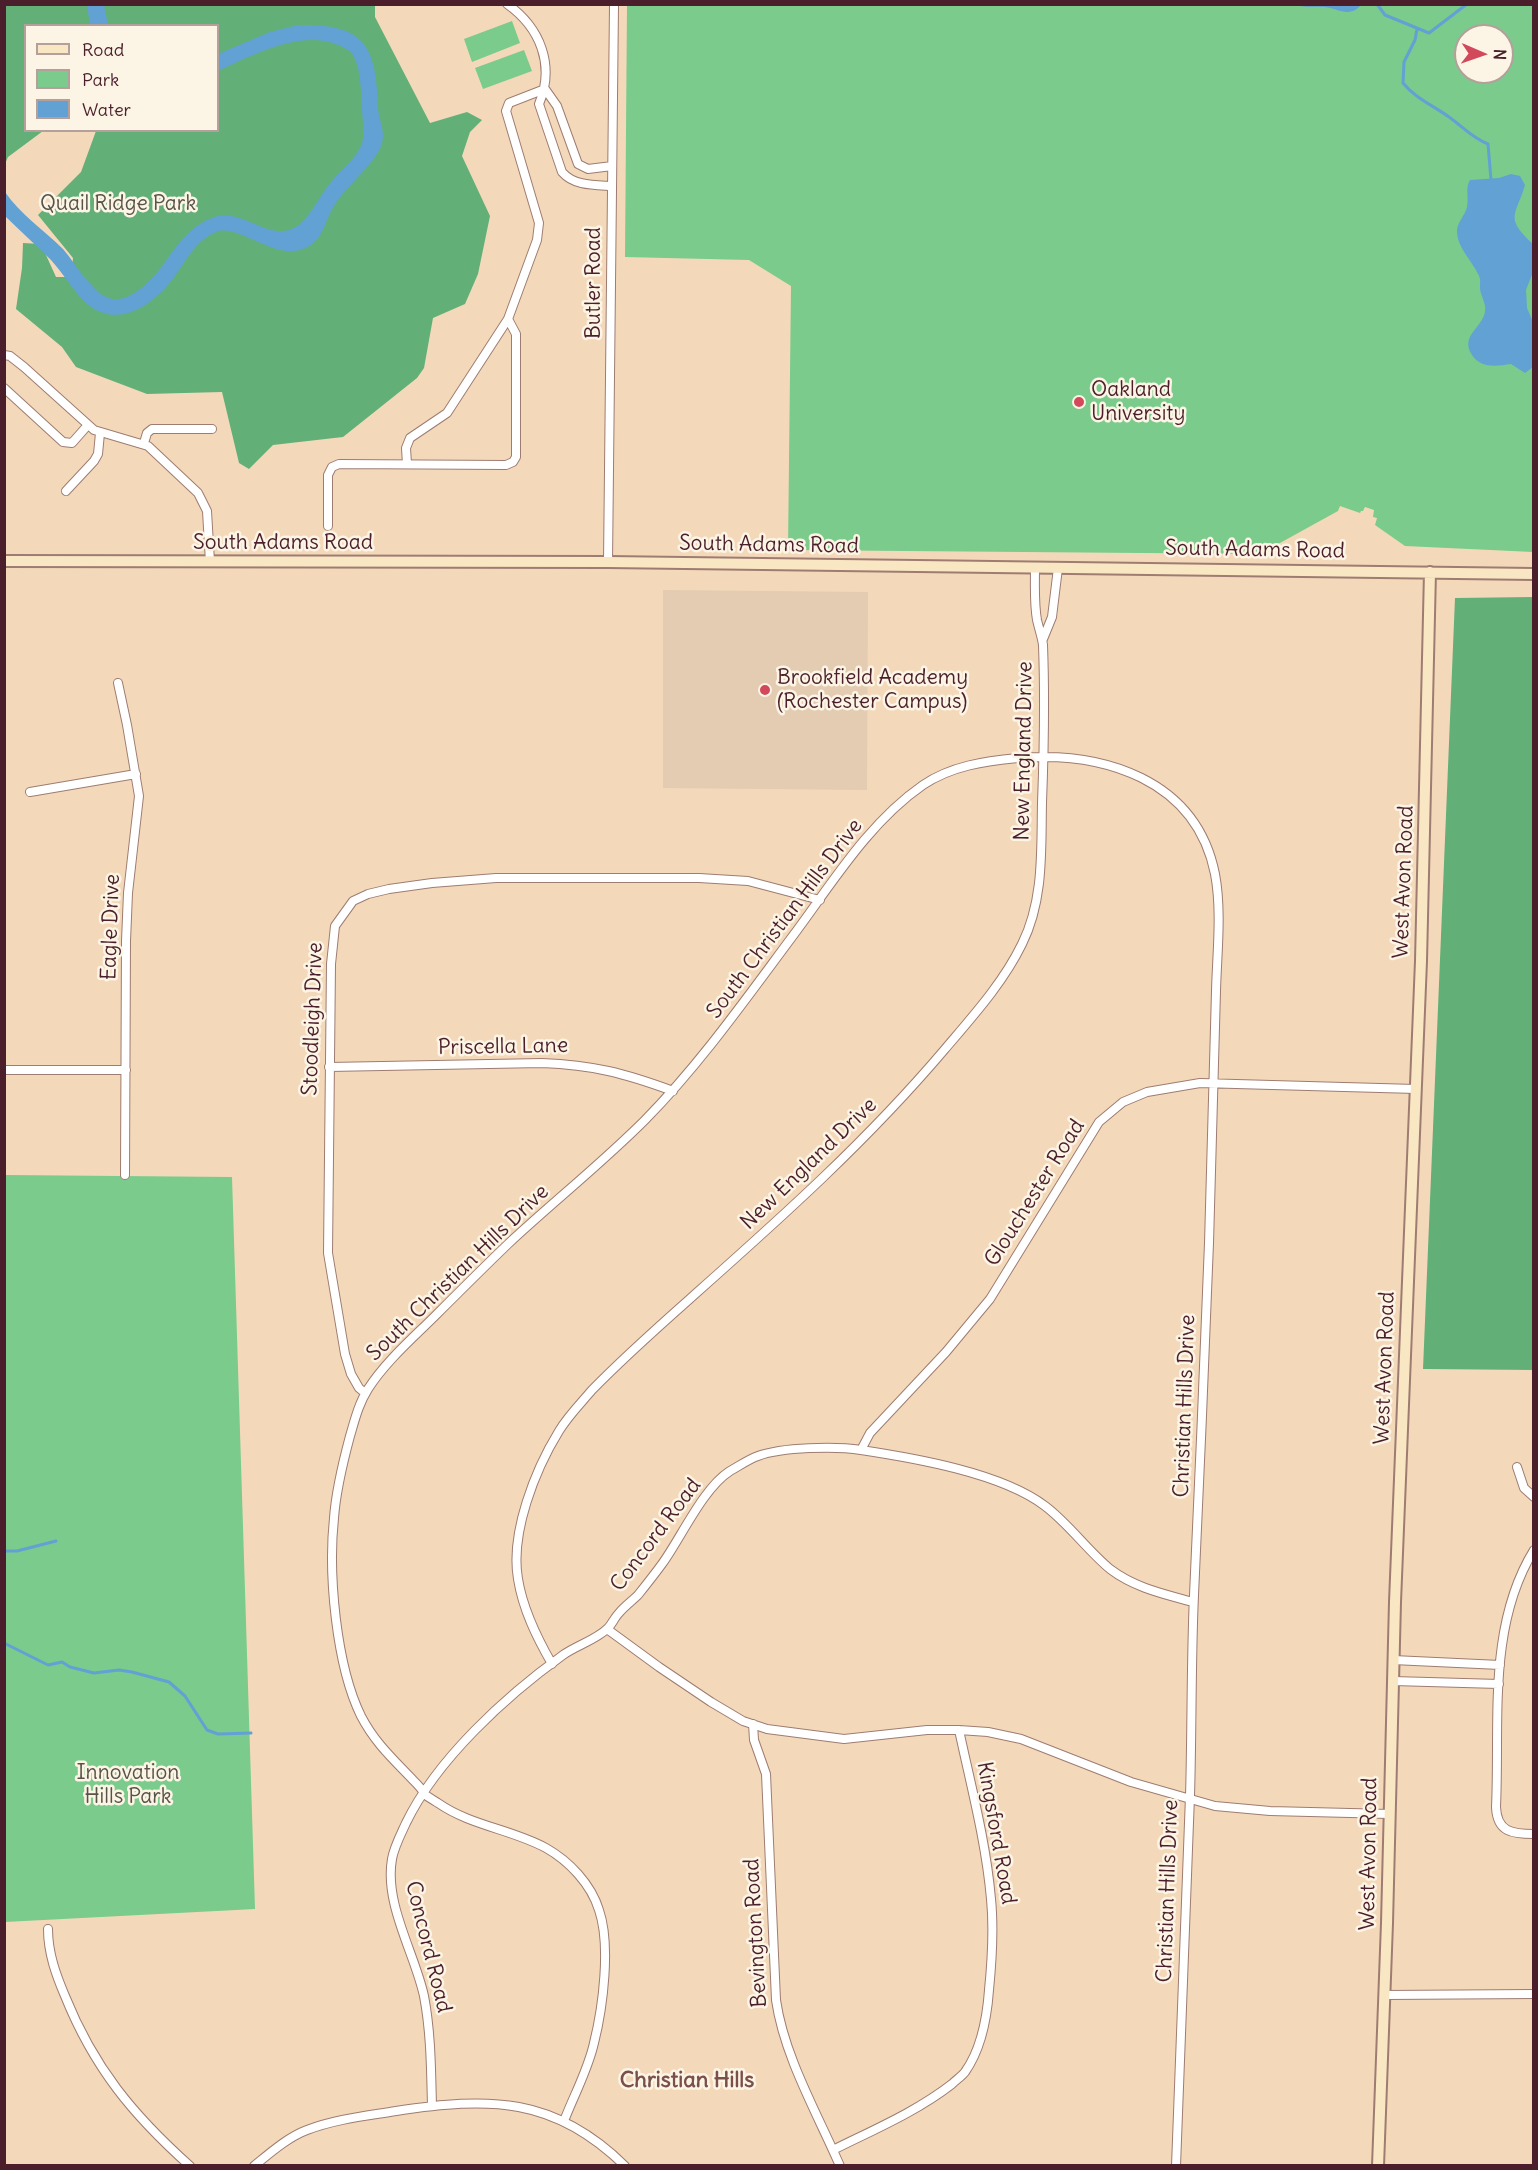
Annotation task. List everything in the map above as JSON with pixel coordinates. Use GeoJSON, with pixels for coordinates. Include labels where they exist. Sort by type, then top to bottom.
{"type":"FeatureCollection","features":[{"type":"Feature","properties":{"kind":"street"},"geometry":{"type":"LineString","coordinates":[[507,4],[528,23],[541,43],[547,70],[545,90],[539,104],[562,172],[567,178],[576,182],[612,186]]}},
{"type":"Feature","properties":{"kind":"street","name":"Butler Road"},"geometry":{"type":"LineString","coordinates":[[608,562],[614,4]]}},
{"type":"Feature","properties":{"kind":"street"},"geometry":{"type":"LineString","coordinates":[[545,90],[556,106],[578,164],[588,169],[612,166]]}},
{"type":"Feature","properties":{"kind":"street"},"geometry":{"type":"LineString","coordinates":[[407,464],[406,448],[410,438],[447,413],[508,319],[537,240],[539,223],[506,111],[509,103],[545,90]]}},
{"type":"Feature","properties":{"kind":"street"},"geometry":{"type":"LineString","coordinates":[[328,526],[328,475],[332,467],[339,464],[506,465],[513,462],[516,457],[516,334],[508,319]]}},
{"type":"Feature","properties":{"kind":"street"},"geometry":{"type":"LineString","coordinates":[[4,355],[10,356],[24,367],[87,426],[100,433],[144,443],[203,499],[209,519],[210,562]]}},
{"type":"Feature","properties":{"kind":"street"},"geometry":{"type":"LineString","coordinates":[[4,388],[63,442],[72,443],[87,426]]}},
{"type":"Feature","properties":{"kind":"street"},"geometry":{"type":"LineString","coordinates":[[144,443],[147,433],[152,429],[212,429]]}},
{"type":"Feature","properties":{"kind":"street"},"geometry":{"type":"LineString","coordinates":[[66,491],[94,461],[98,454],[100,433]]}},
{"type":"Feature","properties":{"kind":"street","name":"South Adams Road"},"geometry":{"type":"LineString","coordinates":[[4,561],[608,562],[1533,574]]}},
{"type":"Feature","properties":{"kind":"street","name":"New England Drive"},"geometry":{"type":"LineString","coordinates":[[552,1664],[532,1627],[517,1579],[516,1550],[523,1515],[535,1480],[548,1449],[561,1427],[617,1364],[805,1197],[871,1132],[962,1029],[1012,963],[1024,940],[1034,912],[1040,878],[1044,756],[1043,641],[1037,618],[1035,568]]}},
{"type":"Feature","properties":{"kind":"street","name":"New England Drive"},"geometry":{"type":"LineString","coordinates":[[1043,641],[1052,617],[1058,568]]}},
{"type":"Feature","properties":{"kind":"street","name":"West Avon Road"},"geometry":{"type":"LineString","coordinates":[[1378,2166],[1393,1660],[1421,961],[1431,572]]}},
{"type":"Feature","properties":{"kind":"street","name":"Eagle Drive"},"geometry":{"type":"LineString","coordinates":[[118,683],[136,774],[138,813],[128,892],[126,932],[125,1175]]}},
{"type":"Feature","properties":{"kind":"street","name":"South Christian Hills Drive"},"geometry":{"type":"LineString","coordinates":[[564,2121],[593,2049],[597,2032],[603,1995],[605,1958],[601,1913],[589,1889],[573,1868],[555,1852],[527,1839],[471,1822],[444,1808],[423,1793],[384,1751],[357,1707],[337,1622],[332,1548],[340,1478],[351,1431],[365,1393],[378,1375],[508,1245],[642,1123],[715,1042],[852,856],[886,817],[931,779],[955,769],[993,760],[1044,756]]}},
{"type":"Feature","properties":{"kind":"street","name":"Christian Hills Drive"},"geometry":{"type":"LineString","coordinates":[[1044,756],[1094,760],[1126,770],[1154,785],[1194,822],[1206,844],[1215,874],[1217,901],[1214,1083],[1202,1435],[1193,1602],[1190,1800],[1176,2166]]}},
{"type":"Feature","properties":{"kind":"street"},"geometry":{"type":"LineString","coordinates":[[30,792],[136,774]]}},
{"type":"Feature","properties":{"kind":"street","name":"Stoodleigh Drive"},"geometry":{"type":"LineString","coordinates":[[365,1393],[359,1388],[351,1374],[345,1354],[328,1253],[331,971],[335,926],[353,901],[368,894],[389,889],[496,878],[699,878],[748,881],[820,900]]}},
{"type":"Feature","properties":{"kind":"street","name":"Priscella Lane"},"geometry":{"type":"LineString","coordinates":[[329,1067],[573,1064],[633,1076],[673,1090]]}},
{"type":"Feature","properties":{"kind":"street"},"geometry":{"type":"LineString","coordinates":[[4,1070],[126,1070]]}},
{"type":"Feature","properties":{"kind":"street","name":"Glouchester Road"},"geometry":{"type":"LineString","coordinates":[[861,1450],[870,1433],[946,1352],[990,1299],[1099,1122],[1123,1102],[1147,1092],[1190,1084],[1416,1089]]}},
{"type":"Feature","properties":{"kind":"street","name":"Concord Road"},"geometry":{"type":"LineString","coordinates":[[432,2106],[430,2028],[423,1993],[394,1901],[391,1882],[392,1858],[399,1837],[423,1793],[480,1724],[513,1694],[565,1653],[607,1629],[619,1613],[637,1596],[722,1477],[759,1456],[820,1449],[861,1450],[927,1461],[1020,1491],[1046,1507],[1110,1568],[1131,1582],[1151,1592],[1193,1602]]}},
{"type":"Feature","properties":{"kind":"street"},"geometry":{"type":"LineString","coordinates":[[1517,1467],[1524,1488],[1533,1497]]}},
{"type":"Feature","properties":{"kind":"street"},"geometry":{"type":"LineString","coordinates":[[1533,1550],[1515,1584],[1502,1633],[1497,1820],[1508,1831],[1533,1834]]}},
{"type":"Feature","properties":{"kind":"street"},"geometry":{"type":"LineString","coordinates":[[607,1629],[711,1702],[743,1721],[767,1729],[844,1739],[927,1730],[988,1732],[1021,1739],[1131,1782],[1215,1806],[1270,1811],[1390,1814]]}},
{"type":"Feature","properties":{"kind":"street"},"geometry":{"type":"LineString","coordinates":[[1393,1660],[1500,1665]]}},
{"type":"Feature","properties":{"kind":"street"},"geometry":{"type":"LineString","coordinates":[[1393,1681],[1499,1684]]}},
{"type":"Feature","properties":{"kind":"street","name":"Bevington Road"},"geometry":{"type":"LineString","coordinates":[[753,1725],[754,1740],[765,1774],[776,2000],[779,2021],[786,2045],[840,2166]]}},
{"type":"Feature","properties":{"kind":"street","name":"Kingsford Road"},"geometry":{"type":"LineString","coordinates":[[833,2150],[936,2097],[964,2073],[983,2034],[987,2017],[992,1960],[991,1900],[978,1817],[959,1730]]}},
{"type":"Feature","properties":{"kind":"street"},"geometry":{"type":"LineString","coordinates":[[48,1929],[48,1945],[57,1977],[75,2020],[106,2077],[146,2124],[190,2166]]}},
{"type":"Feature","properties":{"kind":"street"},"geometry":{"type":"LineString","coordinates":[[1384,1995],[1533,1994]]}},
{"type":"Feature","properties":{"kind":"street"},"geometry":{"type":"LineString","coordinates":[[254,2166],[305,2130],[363,2115],[432,2106],[494,2103],[526,2108],[580,2128],[604,2145],[625,2166]]}},
{"type":"Feature","properties":{"kind":"shaded area","name":"Brookfield Academy (Rochester Campus)"},"geometry":{"type":"Polygon","coordinates":[[[663,590],[868,592],[867,790],[663,788],[663,590]]]}},
{"type":"Feature","properties":{"kind":"green space","name":"Quail Ridge Park"},"geometry":{"type":"Polygon","coordinates":[[[5,5],[375,5],[375,17],[430,123],[467,112],[482,120],[470,132],[462,156],[490,216],[478,274],[465,304],[433,318],[424,368],[417,378],[343,437],[273,445],[249,469],[239,463],[222,392],[147,394],[76,367],[62,347],[16,309],[23,243],[41,244],[56,277],[71,277],[73,258],[38,215],[81,172],[96,132],[219,132],[219,24],[24,24],[24,132],[42,132],[8,157],[5,164],[5,5]]]}},
{"type":"Feature","properties":{"kind":"green space","name":"Oakland University"},"geometry":{"type":"Polygon","coordinates":[[[627,5],[1533,5],[1533,552],[1405,546],[1375,525],[1377,518],[1373,517],[1374,510],[1365,507],[1360,513],[1340,506],[1338,511],[1260,554],[788,550],[791,286],[749,260],[625,257],[627,5]]]}},
{"type":"Feature","properties":{"kind":"green space"},"geometry":{"type":"Polygon","coordinates":[[[512,21],[520,43],[472,62],[464,39],[512,21]]]}},
{"type":"Feature","properties":{"kind":"green space"},"geometry":{"type":"Polygon","coordinates":[[[524,50],[532,71],[483,89],[475,68],[524,50]]]}},
{"type":"Feature","properties":{"kind":"green space"},"geometry":{"type":"Polygon","coordinates":[[[1533,597],[1533,1370],[1423,1369],[1455,598],[1533,597]]]}},
{"type":"Feature","properties":{"kind":"green space","name":"Innovation Hills Park"},"geometry":{"type":"Polygon","coordinates":[[[5,1175],[232,1177],[255,1909],[5,1922],[5,1175]]]}},
{"type":"Feature","properties":{"kind":"water"},"geometry":{"type":"Polygon","coordinates":[[[87,5],[104,5],[108,24],[90,24],[87,5]]]}},
{"type":"Feature","properties":{"kind":"water"},"geometry":{"type":"Polygon","coordinates":[[[1296,5],[1361,5],[1353,11],[1344,12],[1325,7],[1296,5]]]}},
{"type":"Feature","properties":{"kind":"water"},"geometry":{"type":"Polygon","coordinates":[[[298,25],[320,26],[352,34],[362,42],[374,67],[377,85],[378,111],[383,131],[383,141],[378,153],[336,203],[322,231],[311,245],[299,250],[286,251],[236,233],[216,232],[195,248],[168,285],[149,303],[127,313],[116,315],[93,308],[82,299],[51,260],[5,216],[5,192],[25,215],[63,249],[96,290],[105,297],[115,299],[128,296],[141,289],[186,235],[202,222],[212,218],[234,216],[274,231],[284,231],[299,225],[360,148],[364,128],[360,81],[355,59],[348,50],[324,41],[292,42],[245,58],[219,71],[219,54],[270,32],[298,25]]]}},
{"type":"Feature","properties":{"kind":"water"},"geometry":{"type":"Polygon","coordinates":[[[1511,174],[1520,176],[1525,185],[1516,210],[1515,222],[1533,244],[1533,272],[1526,290],[1527,308],[1533,322],[1533,367],[1525,373],[1511,364],[1485,365],[1472,355],[1469,341],[1485,313],[1485,306],[1479,276],[1463,249],[1457,233],[1467,207],[1470,180],[1499,178],[1511,174]]]}},
{"type":"Feature","properties":{"kind":"waterway"},"geometry":{"type":"LineString","coordinates":[[1377,4],[1385,15],[1429,33],[1467,4]]}},
{"type":"Feature","properties":{"kind":"waterway"},"geometry":{"type":"LineString","coordinates":[[1417,29],[1415,40],[1404,62],[1403,83],[1477,139],[1488,144],[1491,180]]}},
{"type":"Feature","properties":{"kind":"waterway"},"geometry":{"type":"LineString","coordinates":[[4,1551],[17,1551],[56,1541]]}},
{"type":"Feature","properties":{"kind":"waterway"},"geometry":{"type":"LineString","coordinates":[[4,1643],[48,1665],[62,1662],[70,1667],[94,1673],[119,1670],[169,1682],[185,1696],[207,1730],[218,1734],[251,1733]]}},
{"type":"Feature","properties":{"kind":"place","name":"Oakland University"},"geometry":{"type":"Point","coordinates":[1079,402]}},
{"type":"Feature","properties":{"kind":"place","name":"Brookfield Academy (Rochester Campus)"},"geometry":{"type":"Point","coordinates":[765,690]}},
{"type":"Feature","properties":{"kind":"district","name":"Christian Hills"},"geometry":{"type":"Point","coordinates":[687,2081]}}]}
